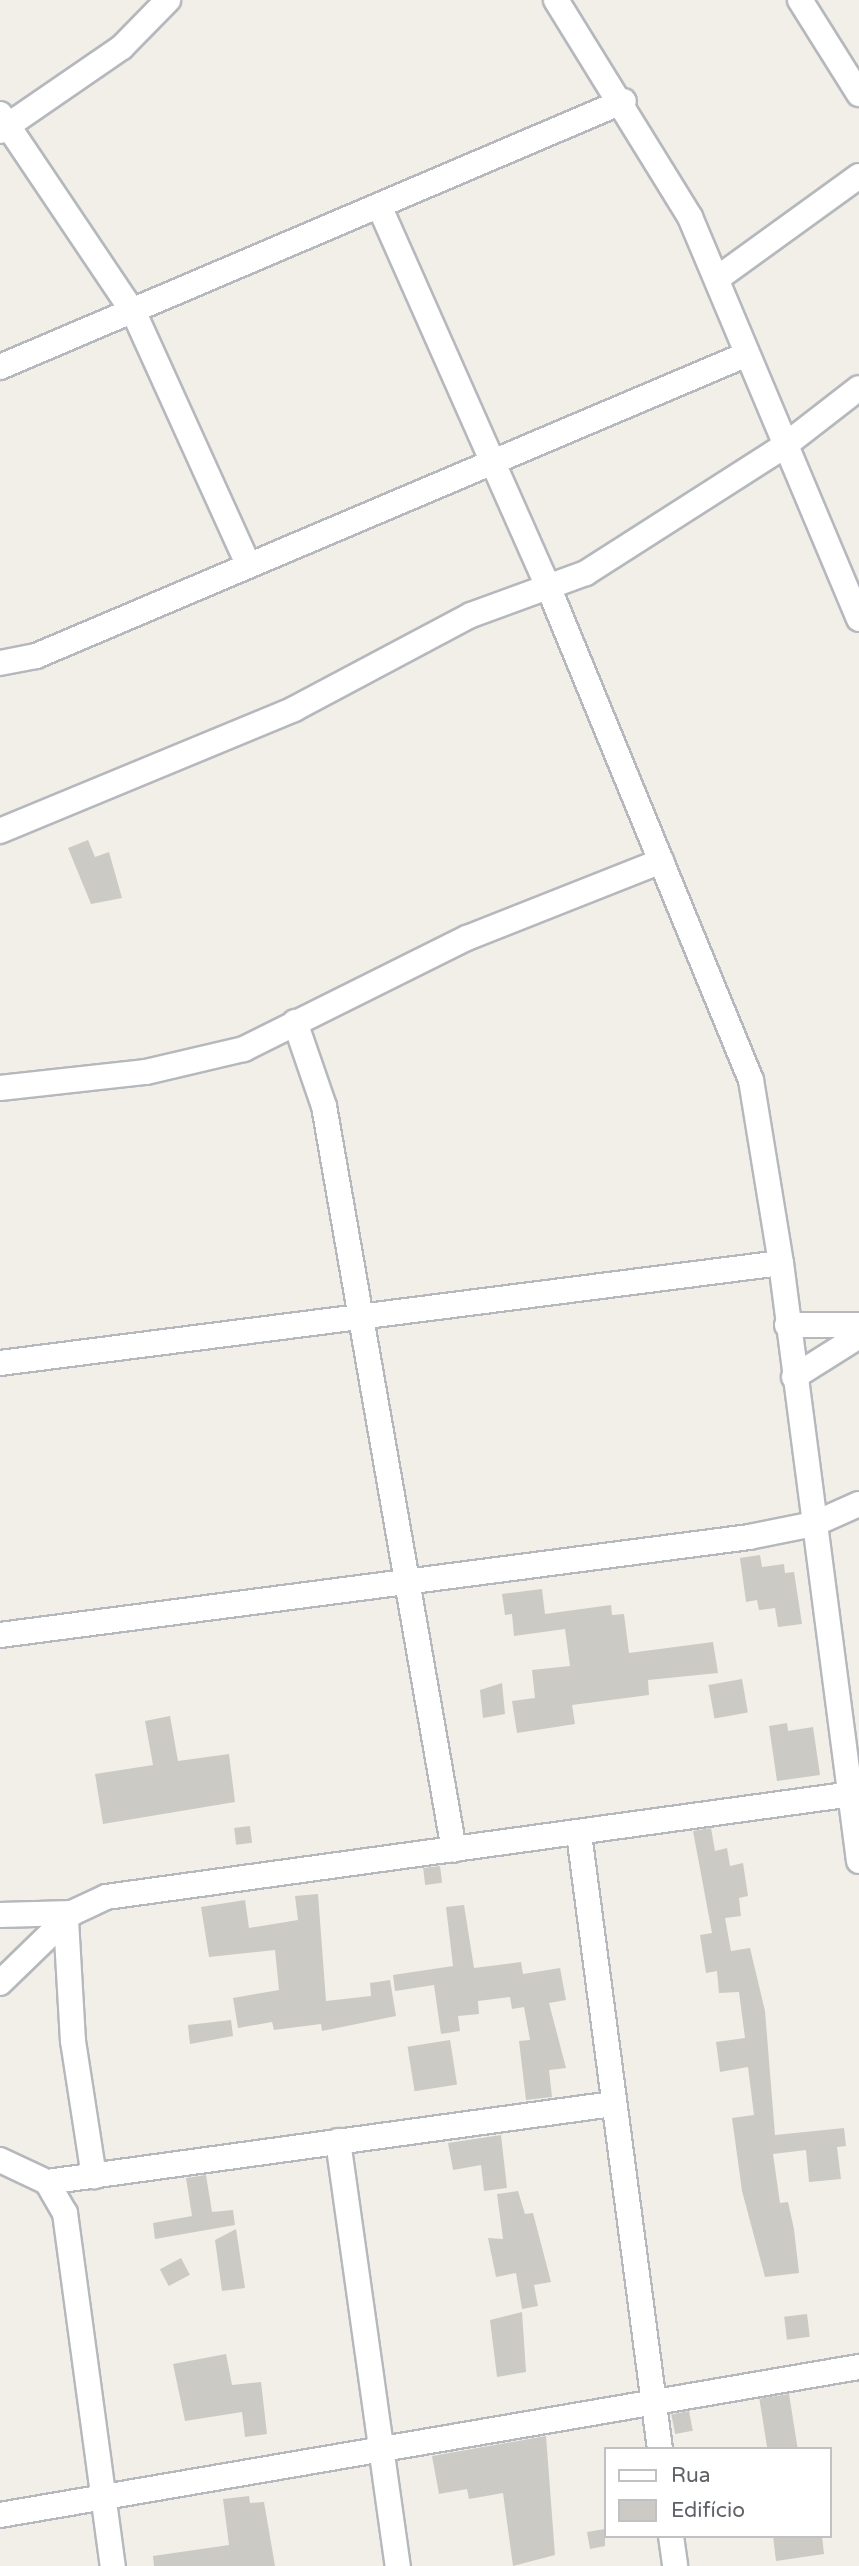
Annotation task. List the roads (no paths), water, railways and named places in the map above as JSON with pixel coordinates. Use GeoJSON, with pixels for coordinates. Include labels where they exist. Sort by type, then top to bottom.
{"type":"FeatureCollection","features":[{"type":"Feature","properties":{"kind":"street"},"geometry":{"type":"LineString","coordinates":[[168,0],[122,47],[3,124],[135,315],[247,562]]}},
{"type":"Feature","properties":{"kind":"street"},"geometry":{"type":"LineString","coordinates":[[556,0],[624,101],[671,179],[718,278],[745,355],[783,447],[859,619]]}},
{"type":"Feature","properties":{"kind":"street"},"geometry":{"type":"LineString","coordinates":[[800,0],[859,94]]}},
{"type":"Feature","properties":{"kind":"street"},"geometry":{"type":"LineString","coordinates":[[0,368],[135,315],[381,210],[624,101]]}},
{"type":"Feature","properties":{"kind":"street"},"geometry":{"type":"LineString","coordinates":[[718,278],[859,176]]}},
{"type":"Feature","properties":{"kind":"street"},"geometry":{"type":"LineString","coordinates":[[381,210],[550,591],[751,1080],[781,1263],[814,1524],[855,1795],[859,1861]]}},
{"type":"Feature","properties":{"kind":"street"},"geometry":{"type":"LineString","coordinates":[[0,663],[36,656],[247,562],[745,355]]}},
{"type":"Feature","properties":{"kind":"street"},"geometry":{"type":"LineString","coordinates":[[0,831],[294,709],[471,615],[550,591],[661,529],[783,447],[859,388]]}},
{"type":"Feature","properties":{"kind":"street"},"geometry":{"type":"LineString","coordinates":[[0,1088],[201,1062],[296,1022],[467,939],[661,861]]}},
{"type":"Feature","properties":{"kind":"street"},"geometry":{"type":"LineString","coordinates":[[296,1022],[324,1106],[410,1577],[454,1850]]}},
{"type":"Feature","properties":{"kind":"street"},"geometry":{"type":"LineString","coordinates":[[0,1363],[781,1263]]}},
{"type":"Feature","properties":{"kind":"street"},"geometry":{"type":"LineString","coordinates":[[787,1325],[859,1325]]}},
{"type":"Feature","properties":{"kind":"street"},"geometry":{"type":"LineString","coordinates":[[794,1377],[859,1336]]}},
{"type":"Feature","properties":{"kind":"street"},"geometry":{"type":"LineString","coordinates":[[0,1635],[410,1577],[750,1537],[814,1524],[859,1504]]}},
{"type":"Feature","properties":{"kind":"street"},"geometry":{"type":"LineString","coordinates":[[0,1983],[69,1917],[106,1897],[855,1795]]}},
{"type":"Feature","properties":{"kind":"street"},"geometry":{"type":"LineString","coordinates":[[579,1834],[660,2447]]}},
{"type":"Feature","properties":{"kind":"street"},"geometry":{"type":"LineString","coordinates":[[0,1915],[69,1917]]}},
{"type":"Feature","properties":{"kind":"street"},"geometry":{"type":"LineString","coordinates":[[69,1917],[73,2040],[94,2176]]}},
{"type":"Feature","properties":{"kind":"street"},"geometry":{"type":"LineString","coordinates":[[0,2160],[47,2182],[613,2104]]}},
{"type":"Feature","properties":{"kind":"street"},"geometry":{"type":"LineString","coordinates":[[338,2141],[398,2566]]}},
{"type":"Feature","properties":{"kind":"street"},"geometry":{"type":"LineString","coordinates":[[47,2182],[65,2213],[114,2566]]}},
{"type":"Feature","properties":{"kind":"street"},"geometry":{"type":"LineString","coordinates":[[0,2515],[859,2367]]}},
{"type":"Feature","properties":{"kind":"street"},"geometry":{"type":"LineString","coordinates":[[671,2538],[675,2566]]}}]}
